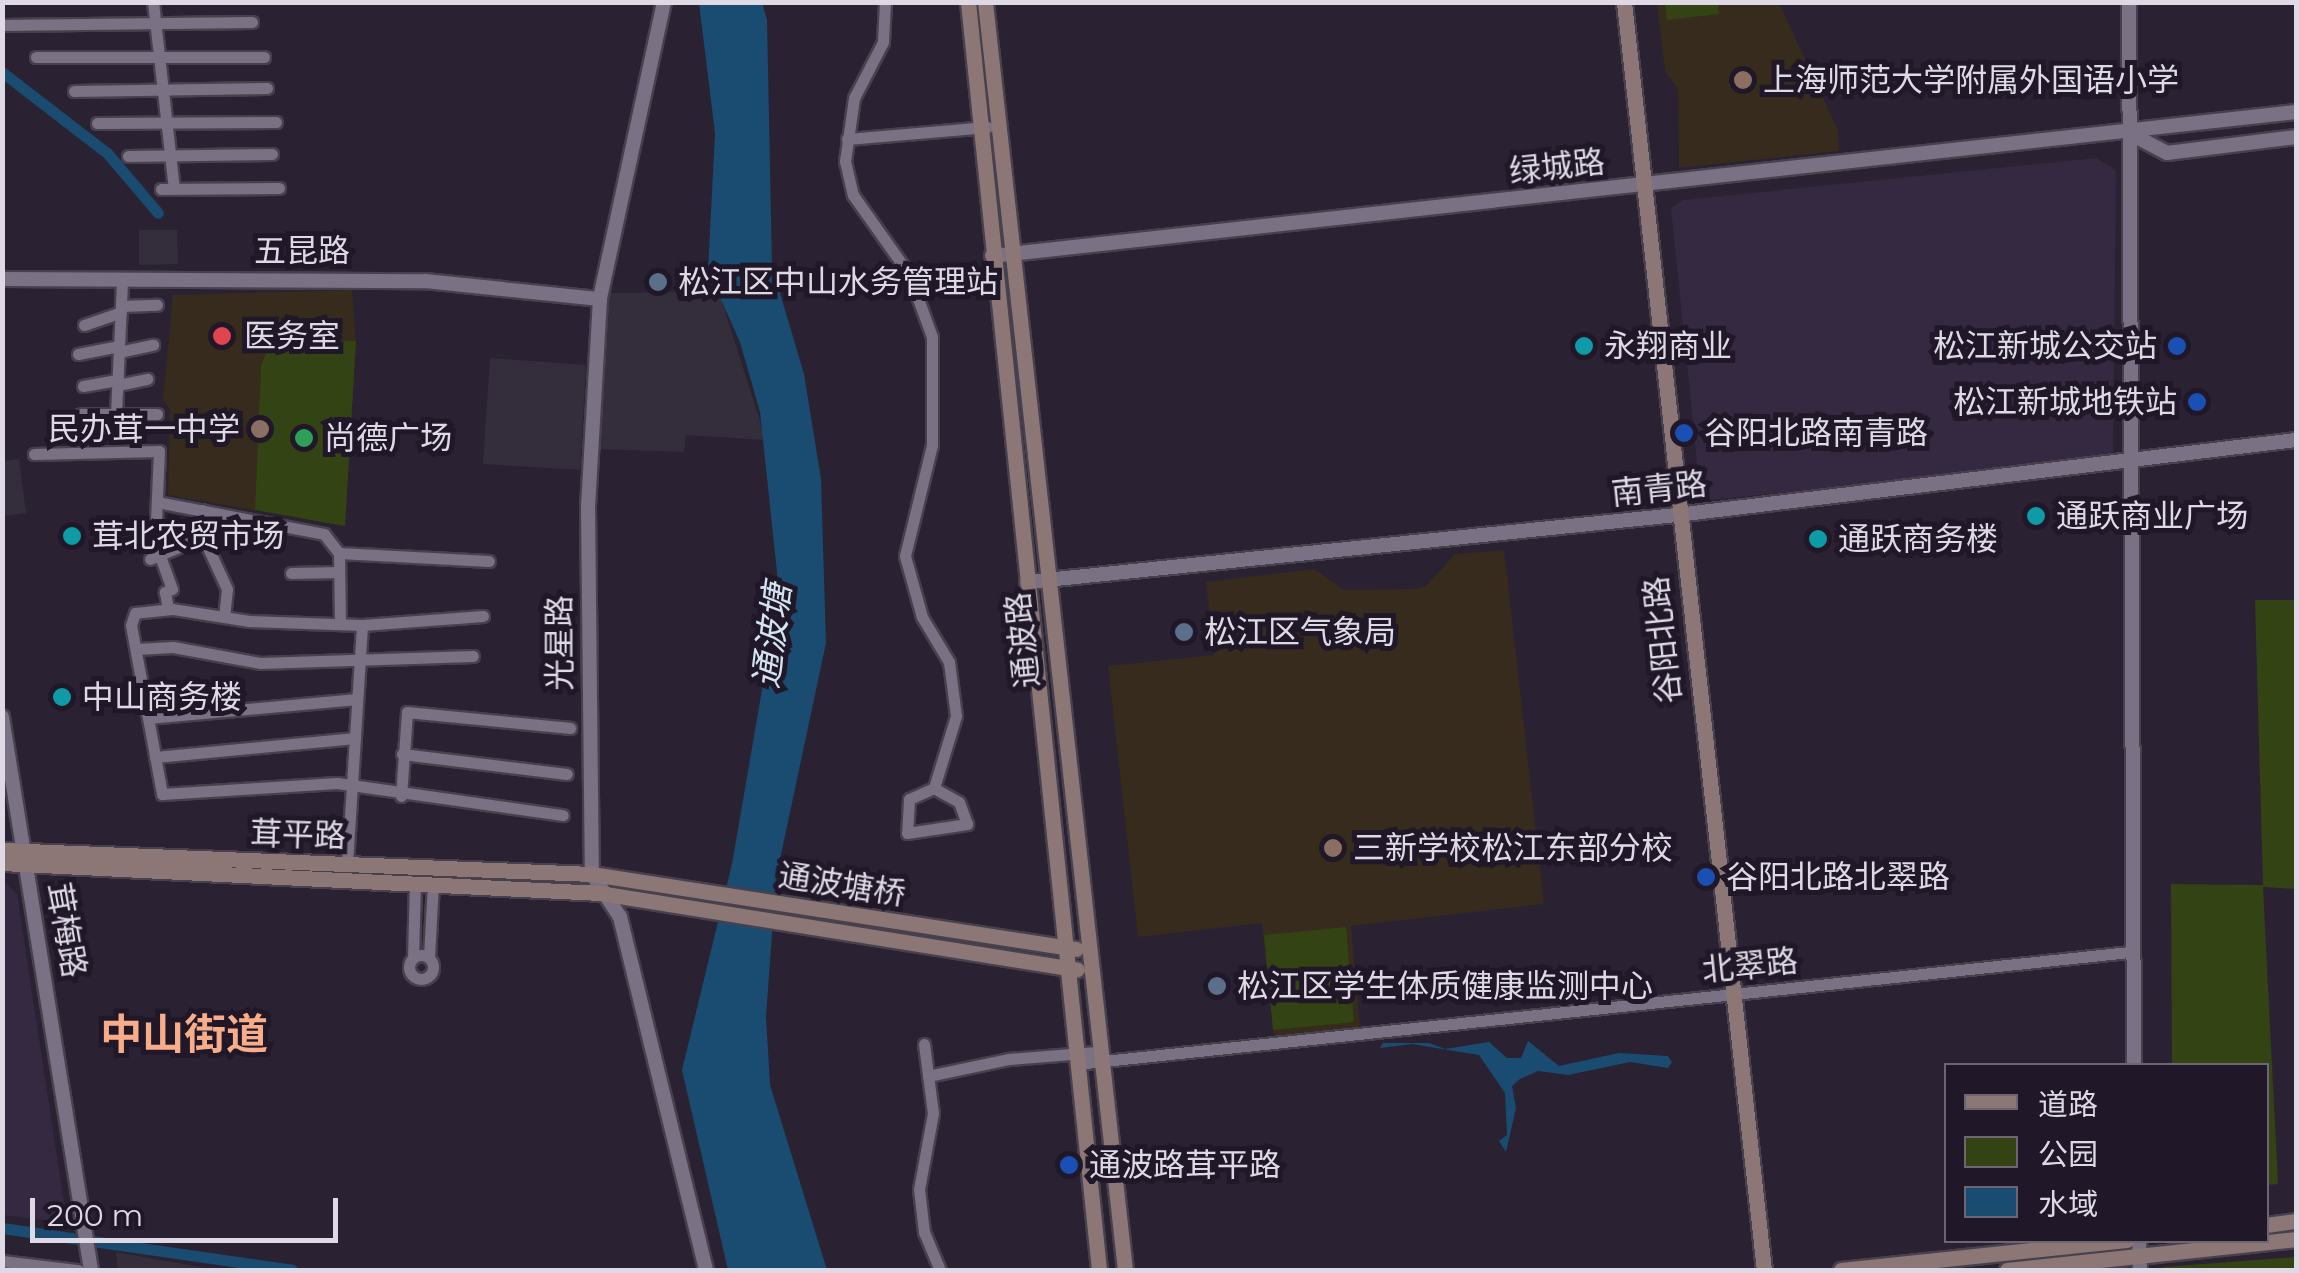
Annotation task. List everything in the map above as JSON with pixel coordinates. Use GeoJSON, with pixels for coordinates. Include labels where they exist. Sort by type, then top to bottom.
{"type":"FeatureCollection","features":[{"type":"Feature","properties":{"kind":"main road","name":"通波路"},"geometry":{"type":"LineString","coordinates":[[968,2],[988,126],[1036,581],[1125,1270]]}},
{"type":"Feature","properties":{"kind":"main road","name":"通波路"},"geometry":{"type":"LineString","coordinates":[[985,2],[988,126]]}},
{"type":"Feature","properties":{"kind":"main road","name":"谷阳北路"},"geometry":{"type":"LineString","coordinates":[[1624,2],[1728,996],[1764,1270]]}},
{"type":"Feature","properties":{"kind":"main road","name":"通波路"},"geometry":{"type":"LineString","coordinates":[[1036,581],[1076,1059],[1099,1270]]}},
{"type":"Feature","properties":{"kind":"main road","name":"茸平路"},"geometry":{"type":"LineString","coordinates":[[2,850],[26,858],[347,864],[592,874]]}},
{"type":"Feature","properties":{"kind":"main road"},"geometry":{"type":"LineString","coordinates":[[2,863],[26,858],[600,893],[1087,970]]}},
{"type":"Feature","properties":{"kind":"main road","name":"通波塘桥"},"geometry":{"type":"LineString","coordinates":[[592,874],[1085,950]]}},
{"type":"Feature","properties":{"kind":"main road"},"geometry":{"type":"LineString","coordinates":[[2269,1224],[2296,1221]]}},
{"type":"Feature","properties":{"kind":"main road"},"geometry":{"type":"LineString","coordinates":[[2269,1242],[2296,1239]]}},
{"type":"Feature","properties":{"kind":"main road"},"geometry":{"type":"LineString","coordinates":[[1840,1270],[2097,1243]]}},
{"type":"Feature","properties":{"kind":"main road"},"geometry":{"type":"LineString","coordinates":[[2008,1270],[2259,1243]]}},
{"type":"Feature","properties":{"kind":"street"},"geometry":{"type":"LineString","coordinates":[[153,2],[172,157],[167,189],[279,188]]}},
{"type":"Feature","properties":{"kind":"street","name":"光星路"},"geometry":{"type":"LineString","coordinates":[[664,2],[600,299],[588,505],[592,874],[600,893],[620,917],[706,1270]]}},
{"type":"Feature","properties":{"kind":"street"},"geometry":{"type":"LineString","coordinates":[[885,2],[883,42],[854,98],[847,139],[853,196],[909,274],[932,336],[932,445],[905,539],[922,617],[953,676],[956,716],[934,788],[909,799],[907,833],[966,824],[959,802],[934,788]]}},
{"type":"Feature","properties":{"kind":"street"},"geometry":{"type":"LineString","coordinates":[[2129,2],[2130,952],[2134,1063]]}},
{"type":"Feature","properties":{"kind":"street"},"geometry":{"type":"LineString","coordinates":[[2,25],[252,22]]}},
{"type":"Feature","properties":{"kind":"street"},"geometry":{"type":"LineString","coordinates":[[36,57],[264,57]]}},
{"type":"Feature","properties":{"kind":"street"},"geometry":{"type":"LineString","coordinates":[[74,91],[267,88]]}},
{"type":"Feature","properties":{"kind":"street","name":"绿城路"},"geometry":{"type":"LineString","coordinates":[[1000,255],[2296,112]]}},
{"type":"Feature","properties":{"kind":"street"},"geometry":{"type":"LineString","coordinates":[[97,123],[276,122]]}},
{"type":"Feature","properties":{"kind":"street"},"geometry":{"type":"LineString","coordinates":[[847,139],[988,126]]}},
{"type":"Feature","properties":{"kind":"street","name":"绿城路"},"geometry":{"type":"LineString","coordinates":[[2128,133],[2166,153],[2296,137]]}},
{"type":"Feature","properties":{"kind":"street"},"geometry":{"type":"LineString","coordinates":[[128,156],[272,154]]}},
{"type":"Feature","properties":{"kind":"street","name":"五昆路"},"geometry":{"type":"LineString","coordinates":[[2,279],[457,282],[600,299]]}},
{"type":"Feature","properties":{"kind":"street"},"geometry":{"type":"LineString","coordinates":[[116,414],[122,281]]}},
{"type":"Feature","properties":{"kind":"street"},"geometry":{"type":"LineString","coordinates":[[84,325],[121,309],[158,306]]}},
{"type":"Feature","properties":{"kind":"street"},"geometry":{"type":"LineString","coordinates":[[78,354],[153,345]]}},
{"type":"Feature","properties":{"kind":"street"},"geometry":{"type":"LineString","coordinates":[[84,386],[147,379]]}},
{"type":"Feature","properties":{"kind":"street"},"geometry":{"type":"LineString","coordinates":[[81,414],[157,414]]}},
{"type":"Feature","properties":{"kind":"street","name":"南青路"},"geometry":{"type":"LineString","coordinates":[[1036,581],[1677,515],[2296,440]]}},
{"type":"Feature","properties":{"kind":"street"},"geometry":{"type":"LineString","coordinates":[[34,454],[159,452],[155,557],[172,590],[165,592],[168,609]]}},
{"type":"Feature","properties":{"kind":"street"},"geometry":{"type":"LineString","coordinates":[[158,502],[312,528],[332,539],[339,553],[340,623]]}},
{"type":"Feature","properties":{"kind":"street"},"geometry":{"type":"LineString","coordinates":[[202,510],[203,538],[221,566],[228,599],[224,617]]}},
{"type":"Feature","properties":{"kind":"street"},"geometry":{"type":"LineString","coordinates":[[155,557],[203,538]]}},
{"type":"Feature","properties":{"kind":"street"},"geometry":{"type":"LineString","coordinates":[[339,553],[488,561]]}},
{"type":"Feature","properties":{"kind":"street"},"geometry":{"type":"LineString","coordinates":[[291,573],[339,572]]}},
{"type":"Feature","properties":{"kind":"street"},"geometry":{"type":"LineString","coordinates":[[483,616],[362,625],[224,617],[168,609],[135,612],[136,649],[164,798],[337,783],[401,796],[563,816]]}},
{"type":"Feature","properties":{"kind":"street"},"geometry":{"type":"LineString","coordinates":[[347,864],[362,625]]}},
{"type":"Feature","properties":{"kind":"street"},"geometry":{"type":"LineString","coordinates":[[136,649],[173,647],[260,663],[360,663],[473,656]]}},
{"type":"Feature","properties":{"kind":"street"},"geometry":{"type":"LineString","coordinates":[[148,718],[357,699]]}},
{"type":"Feature","properties":{"kind":"street"},"geometry":{"type":"LineString","coordinates":[[401,796],[403,718],[414,710],[570,728]]}},
{"type":"Feature","properties":{"kind":"street","name":"茸梅路"},"geometry":{"type":"LineString","coordinates":[[2,717],[90,1264]]}},
{"type":"Feature","properties":{"kind":"street"},"geometry":{"type":"LineString","coordinates":[[155,757],[355,738]]}},
{"type":"Feature","properties":{"kind":"street"},"geometry":{"type":"LineString","coordinates":[[402,754],[566,774]]}},
{"type":"Feature","properties":{"kind":"street"},"geometry":{"type":"LineString","coordinates":[[416,883],[410,974],[422,979],[434,969],[429,957],[433,884]]}},
{"type":"Feature","properties":{"kind":"street","name":"北翠路"},"geometry":{"type":"LineString","coordinates":[[928,1076],[2130,952]]}},
{"type":"Feature","properties":{"kind":"street"},"geometry":{"type":"LineString","coordinates":[[413,958],[429,957]]}},
{"type":"Feature","properties":{"kind":"street"},"geometry":{"type":"LineString","coordinates":[[924,1044],[933,1113],[919,1189],[924,1232],[940,1270]]}},
{"type":"Feature","properties":{"kind":"street"},"geometry":{"type":"LineString","coordinates":[[2,1261],[78,1270]]}},
{"type":"Feature","properties":{"kind":"shaded area","name":"上海师范大学附属外国语小学"},"geometry":{"type":"Polygon","coordinates":[[[1657,3],[1779,3],[1838,130],[1839,151],[1679,168],[1678,89],[1665,71],[1657,3]]]}},
{"type":"Feature","properties":{"kind":"shaded area"},"geometry":{"type":"Polygon","coordinates":[[[2096,158],[2116,170],[2113,454],[2102,461],[1701,501],[1671,208],[1683,200],[2096,158]]]}},
{"type":"Feature","properties":{"kind":"shaded area"},"geometry":{"type":"Polygon","coordinates":[[[139,230],[177,230],[178,264],[139,265],[139,230]]]}},
{"type":"Feature","properties":{"kind":"shaded area","name":"民办茸一中学"},"geometry":{"type":"Polygon","coordinates":[[[352,290],[356,341],[345,526],[168,495],[170,409],[163,400],[173,295],[352,290]]]}},
{"type":"Feature","properties":{"kind":"shaded area"},"geometry":{"type":"Polygon","coordinates":[[[719,292],[766,440],[686,435],[684,452],[594,449],[607,293],[719,292]]]}},
{"type":"Feature","properties":{"kind":"shaded area"},"geometry":{"type":"Polygon","coordinates":[[[490,358],[586,365],[580,470],[483,464],[490,358]]]}},
{"type":"Feature","properties":{"kind":"shaded area"},"geometry":{"type":"Polygon","coordinates":[[[19,459],[26,513],[3,516],[3,461],[19,459]]]}},
{"type":"Feature","properties":{"kind":"shaded area","name":"三新学校松江东部分校"},"geometry":{"type":"Polygon","coordinates":[[[1504,550],[1544,904],[1351,926],[1360,1027],[1274,1036],[1262,923],[1138,937],[1108,666],[1214,655],[1206,582],[1314,569],[1344,590],[1412,589],[1425,587],[1455,554],[1504,550]]]}},
{"type":"Feature","properties":{"kind":"shaded area"},"geometry":{"type":"Polygon","coordinates":[[[3,881],[17,894],[67,1223],[3,1215],[3,881]]]}},
{"type":"Feature","properties":{"kind":"shaded area"},"geometry":{"type":"Polygon","coordinates":[[[116,1252],[217,1270],[118,1270],[116,1252]]]}},
{"type":"Feature","properties":{"kind":"green space"},"geometry":{"type":"Polygon","coordinates":[[[1665,3],[1718,3],[1719,14],[1667,20],[1665,3]]]}},
{"type":"Feature","properties":{"kind":"green space","name":"尚德广场"},"geometry":{"type":"Polygon","coordinates":[[[282,341],[356,341],[345,526],[255,510],[261,366],[267,350],[282,341]]]}},
{"type":"Feature","properties":{"kind":"green space"},"geometry":{"type":"Polygon","coordinates":[[[2255,600],[2296,600],[2296,889],[2263,887],[2278,1184],[2269,1185],[2269,1063],[2172,1063],[2171,884],[2263,885],[2255,600]]]}},
{"type":"Feature","properties":{"kind":"green space"},"geometry":{"type":"Polygon","coordinates":[[[1346,927],[1354,1022],[1273,1030],[1264,935],[1346,927]]]}},
{"type":"Feature","properties":{"kind":"green space"},"geometry":{"type":"Polygon","coordinates":[[[2296,1257],[2296,1270],[2154,1270],[2164,1267],[2296,1257]]]}},
{"type":"Feature","properties":{"kind":"water","name":"通波塘"},"geometry":{"type":"Polygon","coordinates":[[[699,3],[762,3],[767,20],[772,266],[804,374],[821,479],[826,643],[776,878],[766,1017],[770,1085],[827,1270],[728,1270],[682,1070],[732,864],[779,591],[760,412],[740,342],[708,271],[715,133],[699,3]]]}},
{"type":"Feature","properties":{"kind":"water"},"geometry":{"type":"Polygon","coordinates":[[[1528,1041],[1559,1066],[1619,1053],[1668,1056],[1672,1062],[1668,1068],[1630,1062],[1568,1075],[1538,1071],[1520,1079],[1512,1086],[1516,1108],[1506,1152],[1499,1141],[1507,1135],[1505,1093],[1479,1055],[1412,1044],[1380,1048],[1383,1043],[1429,1043],[1445,1049],[1489,1042],[1507,1058],[1521,1058],[1528,1041]]]}},
{"type":"Feature","properties":{"kind":"waterway"},"geometry":{"type":"LineString","coordinates":[[2,72],[108,154],[158,213]]}},
{"type":"Feature","properties":{"kind":"waterway"},"geometry":{"type":"LineString","coordinates":[[2,1228],[292,1270]]}},
{"type":"Feature","properties":{"kind":"place","name":"上海师范大学附属外国语小学"},"geometry":{"type":"Point","coordinates":[1743,80]}},
{"type":"Feature","properties":{"kind":"place","name":"松江区中山水务管理站"},"geometry":{"type":"Point","coordinates":[658,282]}},
{"type":"Feature","properties":{"kind":"place","name":"医务室"},"geometry":{"type":"Point","coordinates":[222,336]}},
{"type":"Feature","properties":{"kind":"place","name":"永翔商业"},"geometry":{"type":"Point","coordinates":[1584,346]}},
{"type":"Feature","properties":{"kind":"place","name":"松江新城公交站"},"geometry":{"type":"Point","coordinates":[2177,346]}},
{"type":"Feature","properties":{"kind":"place","name":"松江新城地铁站"},"geometry":{"type":"Point","coordinates":[2197,402]}},
{"type":"Feature","properties":{"kind":"place","name":"民办茸一中学"},"geometry":{"type":"Point","coordinates":[260,429]}},
{"type":"Feature","properties":{"kind":"place","name":"谷阳北路南青路"},"geometry":{"type":"Point","coordinates":[1684,433]}},
{"type":"Feature","properties":{"kind":"place","name":"尚德广场"},"geometry":{"type":"Point","coordinates":[304,438]}},
{"type":"Feature","properties":{"kind":"place","name":"通跃商业广场"},"geometry":{"type":"Point","coordinates":[2036,516]}},
{"type":"Feature","properties":{"kind":"place","name":"茸北农贸市场"},"geometry":{"type":"Point","coordinates":[72,536]}},
{"type":"Feature","properties":{"kind":"place","name":"通跃商务楼"},"geometry":{"type":"Point","coordinates":[1818,539]}},
{"type":"Feature","properties":{"kind":"place","name":"松江区气象局"},"geometry":{"type":"Point","coordinates":[1184,632]}},
{"type":"Feature","properties":{"kind":"place","name":"中山商务楼"},"geometry":{"type":"Point","coordinates":[62,697]}},
{"type":"Feature","properties":{"kind":"place","name":"三新学校松江东部分校"},"geometry":{"type":"Point","coordinates":[1333,848]}},
{"type":"Feature","properties":{"kind":"place","name":"谷阳北路北翠路"},"geometry":{"type":"Point","coordinates":[1706,877]}},
{"type":"Feature","properties":{"kind":"place","name":"松江区学生体质健康监测中心"},"geometry":{"type":"Point","coordinates":[1217,986]}},
{"type":"Feature","properties":{"kind":"place","name":"通波路茸平路"},"geometry":{"type":"Point","coordinates":[1069,1165]}},
{"type":"Feature","properties":{"kind":"district","name":"中山街道"},"geometry":{"type":"Point","coordinates":[184,1034]}}]}
